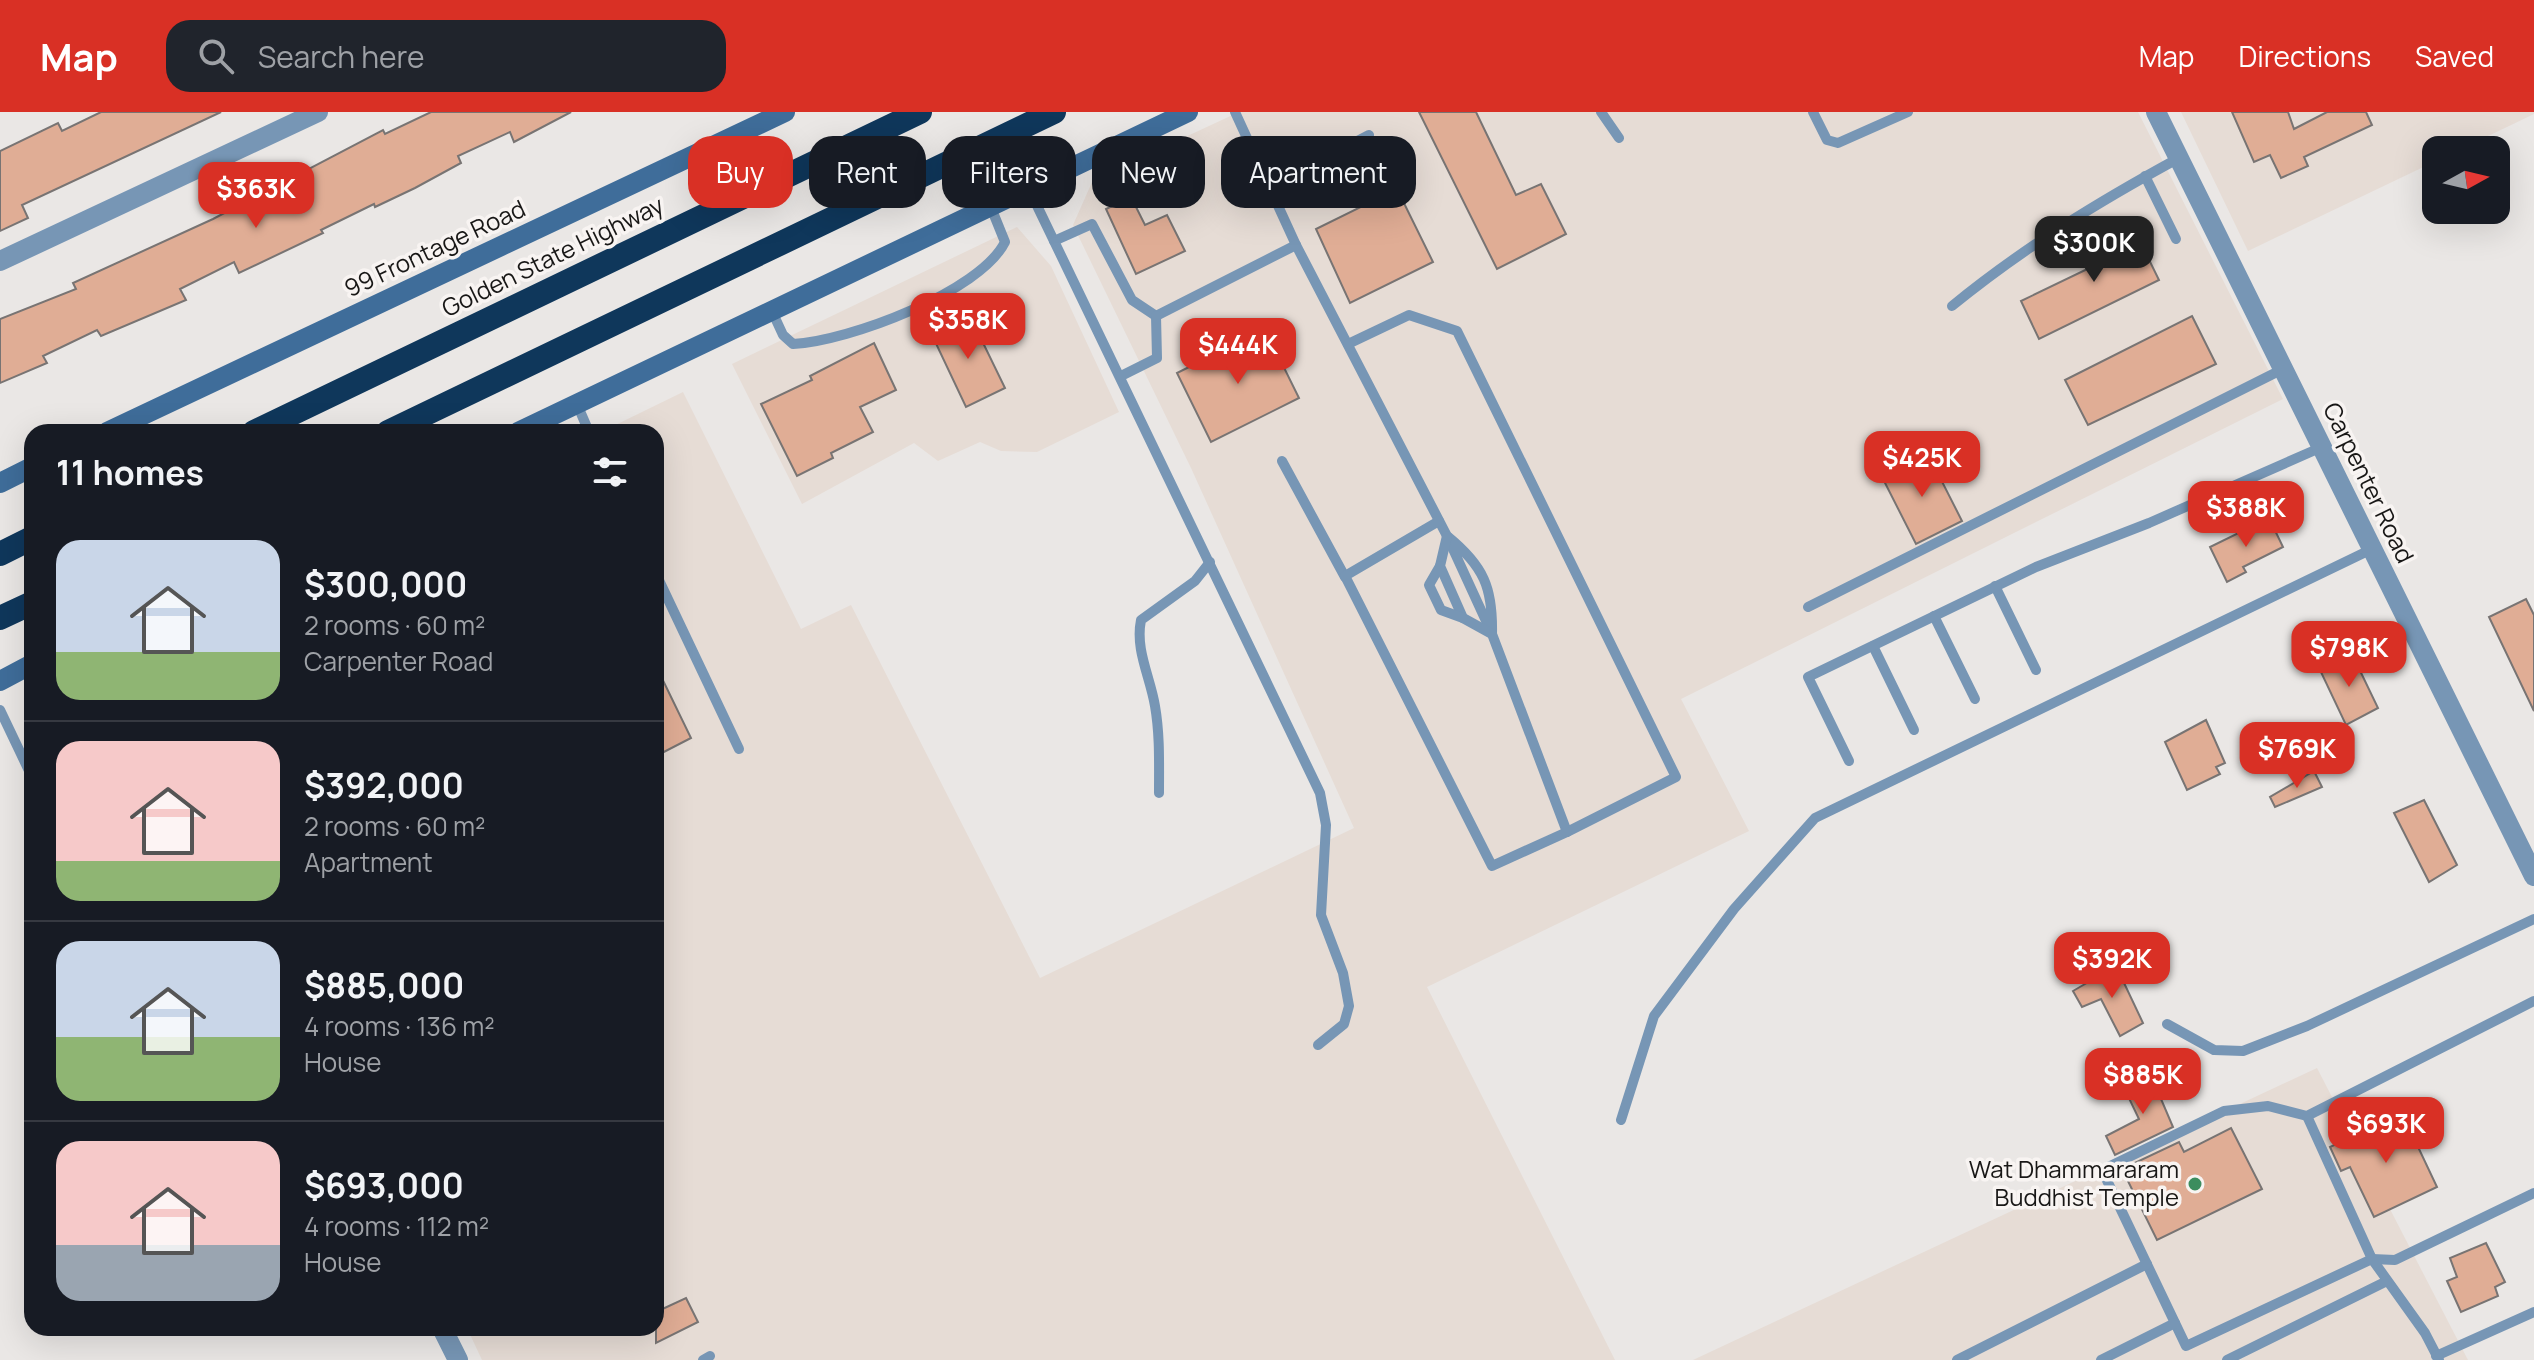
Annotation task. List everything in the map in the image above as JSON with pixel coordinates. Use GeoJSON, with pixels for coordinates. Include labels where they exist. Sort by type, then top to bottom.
{"type":"FeatureCollection","features":[{"type":"Feature","properties":{"kind":"highway","name":"Golden State Highway"},"geometry":{"type":"LineString","coordinates":[[271,424],[920,112]]}},
{"type":"Feature","properties":{"kind":"highway"},"geometry":{"type":"LineString","coordinates":[[405,424],[1054,112]]}},
{"type":"Feature","properties":{"kind":"highway"},"geometry":{"type":"LineString","coordinates":[[0,554],[24,542]]}},
{"type":"Feature","properties":{"kind":"highway"},"geometry":{"type":"LineString","coordinates":[[0,618],[24,607]]}},
{"type":"Feature","properties":{"kind":"street"},"geometry":{"type":"LineString","coordinates":[[0,261],[318,112]]}},
{"type":"Feature","properties":{"kind":"street","name":"99 Frontage Road"},"geometry":{"type":"LineString","coordinates":[[124,424],[785,112]]}},
{"type":"Feature","properties":{"kind":"street"},"geometry":{"type":"LineString","coordinates":[[1076,164],[1188,112]]}},
{"type":"Feature","properties":{"kind":"street","name":"Carpenter Road"},"geometry":{"type":"LineString","coordinates":[[2156,112],[2534,876]]}},
{"type":"Feature","properties":{"kind":"street"},"geometry":{"type":"LineString","coordinates":[[535,424],[984,208]]}},
{"type":"Feature","properties":{"kind":"street"},"geometry":{"type":"LineString","coordinates":[[0,483],[24,471]]}},
{"type":"Feature","properties":{"kind":"street"},"geometry":{"type":"LineString","coordinates":[[0,681],[24,668]]}},
{"type":"Feature","properties":{"kind":"street"},"geometry":{"type":"LineString","coordinates":[[446,1336],[458,1360]]}},
{"type":"Feature","properties":{"kind":"lane"},"geometry":{"type":"LineString","coordinates":[[1235,112],[1247,136]]}},
{"type":"Feature","properties":{"kind":"lane"},"geometry":{"type":"LineString","coordinates":[[1601,112],[1619,138]]}},
{"type":"Feature","properties":{"kind":"lane"},"geometry":{"type":"LineString","coordinates":[[1813,112],[1827,140],[1838,143],[1908,112]]}},
{"type":"Feature","properties":{"kind":"lane"},"geometry":{"type":"LineString","coordinates":[[1952,306],[2013,256],[2179,158]]}},
{"type":"Feature","properties":{"kind":"lane"},"geometry":{"type":"LineString","coordinates":[[2145,176],[2176,239]]}},
{"type":"Feature","properties":{"kind":"lane"},"geometry":{"type":"LineString","coordinates":[[771,309],[783,335],[793,344],[821,343],[862,332],[980,274],[996,259],[1005,242],[991,208]]}},
{"type":"Feature","properties":{"kind":"lane"},"geometry":{"type":"LineString","coordinates":[[1038,208],[1320,793],[1326,825],[1321,915],[1343,973],[1349,1006],[1344,1024],[1318,1045]]}},
{"type":"Feature","properties":{"kind":"lane"},"geometry":{"type":"LineString","coordinates":[[1280,208],[1296,245],[1447,536],[1473,557],[1493,599],[1492,634],[1567,832]]}},
{"type":"Feature","properties":{"kind":"lane"},"geometry":{"type":"LineString","coordinates":[[1054,241],[1092,224],[1132,300],[1156,316]]}},
{"type":"Feature","properties":{"kind":"lane"},"geometry":{"type":"LineString","coordinates":[[1156,316],[1296,245]]}},
{"type":"Feature","properties":{"kind":"lane"},"geometry":{"type":"LineString","coordinates":[[1282,461],[1345,577],[1492,866],[1676,777],[1457,331],[1409,315],[1348,344]]}},
{"type":"Feature","properties":{"kind":"lane"},"geometry":{"type":"LineString","coordinates":[[1121,376],[1157,358],[1156,316]]}},
{"type":"Feature","properties":{"kind":"lane"},"geometry":{"type":"LineString","coordinates":[[1808,607],[2283,369]]}},
{"type":"Feature","properties":{"kind":"lane"},"geometry":{"type":"LineString","coordinates":[[577,404],[586,424]]}},
{"type":"Feature","properties":{"kind":"lane"},"geometry":{"type":"LineString","coordinates":[[1849,761],[1808,677],[1995,586],[2322,447]]}},
{"type":"Feature","properties":{"kind":"lane"},"geometry":{"type":"LineString","coordinates":[[1345,577],[1439,521]]}},
{"type":"Feature","properties":{"kind":"lane"},"geometry":{"type":"LineString","coordinates":[[1447,536],[1440,566],[1429,585],[1441,610],[1492,634]]}},
{"type":"Feature","properties":{"kind":"lane"},"geometry":{"type":"LineString","coordinates":[[1621,1120],[1654,1016],[1734,909],[1815,818],[2372,549]]}},
{"type":"Feature","properties":{"kind":"lane"},"geometry":{"type":"LineString","coordinates":[[1159,793],[1159,739],[1154,702],[1140,650],[1141,620],[1195,581],[1210,562]]}},
{"type":"Feature","properties":{"kind":"lane"},"geometry":{"type":"LineString","coordinates":[[1440,566],[1463,618]]}},
{"type":"Feature","properties":{"kind":"lane"},"geometry":{"type":"LineString","coordinates":[[1995,586],[2036,670]]}},
{"type":"Feature","properties":{"kind":"lane"},"geometry":{"type":"LineString","coordinates":[[664,591],[739,749]]}},
{"type":"Feature","properties":{"kind":"lane"},"geometry":{"type":"LineString","coordinates":[[1934,616],[1975,699]]}},
{"type":"Feature","properties":{"kind":"lane"},"geometry":{"type":"LineString","coordinates":[[1873,646],[1914,730]]}},
{"type":"Feature","properties":{"kind":"lane"},"geometry":{"type":"LineString","coordinates":[[0,710],[24,760]]}},
{"type":"Feature","properties":{"kind":"lane"},"geometry":{"type":"LineString","coordinates":[[2167,1024],[2214,1050],[2243,1051],[2307,1026],[2534,919]]}},
{"type":"Feature","properties":{"kind":"lane"},"geometry":{"type":"LineString","coordinates":[[2188,1360],[2186,1346],[2102,1170],[2224,1111],[2268,1106],[2307,1116],[2534,1001]]}},
{"type":"Feature","properties":{"kind":"lane"},"geometry":{"type":"LineString","coordinates":[[2307,1116],[2372,1259],[2425,1333],[2438,1358],[2534,1312]]}},
{"type":"Feature","properties":{"kind":"lane"},"geometry":{"type":"LineString","coordinates":[[2186,1346],[2372,1259],[2395,1260],[2534,1193]]}},
{"type":"Feature","properties":{"kind":"lane"},"geometry":{"type":"LineString","coordinates":[[1957,1360],[2147,1264]]}},
{"type":"Feature","properties":{"kind":"lane"},"geometry":{"type":"LineString","coordinates":[[2227,1360],[2387,1281]]}},
{"type":"Feature","properties":{"kind":"lane"},"geometry":{"type":"LineString","coordinates":[[2101,1360],[2175,1323]]}},
{"type":"Feature","properties":{"kind":"shaded area"},"geometry":{"type":"Polygon","coordinates":[[[1239,112],[2138,112],[2283,399],[1681,699],[1749,831],[1427,987],[1615,1360],[482,1360],[471,1336],[664,1336],[664,424],[617,424],[683,392],[801,629],[851,605],[1040,978],[1354,828],[1191,468],[1073,225],[1092,182],[1092,208],[1205,208],[1205,136],[1187,136],[1239,112]]]}},
{"type":"Feature","properties":{"kind":"shaded area"},"geometry":{"type":"Polygon","coordinates":[[[2181,112],[2534,112],[2488,136],[2422,136],[2422,168],[2248,251],[2181,112]]]}},
{"type":"Feature","properties":{"kind":"shaded area"},"geometry":{"type":"Polygon","coordinates":[[[1017,227],[1051,266],[1119,412],[1037,452],[1001,451],[980,442],[938,461],[914,443],[802,504],[732,364],[1017,227]]]}},
{"type":"Feature","properties":{"kind":"shaded area"},"geometry":{"type":"Polygon","coordinates":[[[2317,1068],[2468,1360],[1693,1360],[2317,1068]]]}},
{"type":"Feature","properties":{"kind":"building"},"geometry":{"type":"Polygon","coordinates":[[[101,112],[221,112],[22,205],[28,218],[0,231],[0,151],[58,123],[62,131],[101,112]]]}},
{"type":"Feature","properties":{"kind":"building"},"geometry":{"type":"Polygon","coordinates":[[[431,112],[571,112],[514,142],[510,132],[458,156],[461,163],[415,188],[375,207],[374,204],[321,230],[323,233],[239,273],[234,262],[180,289],[186,300],[101,336],[97,330],[43,356],[47,363],[0,383],[0,319],[76,289],[73,283],[213,219],[383,130],[385,134],[431,112]]]}},
{"type":"Feature","properties":{"kind":"building"},"geometry":{"type":"Polygon","coordinates":[[[1419,112],[1476,112],[1516,195],[1541,184],[1566,234],[1497,269],[1419,112]]]}},
{"type":"Feature","properties":{"kind":"building"},"geometry":{"type":"Polygon","coordinates":[[[2232,112],[2288,112],[2294,129],[2327,112],[2366,112],[2372,125],[2304,157],[2308,166],[2281,178],[2270,155],[2254,162],[2232,112]]]}},
{"type":"Feature","properties":{"kind":"building"},"geometry":{"type":"Polygon","coordinates":[[[1136,208],[1145,225],[1167,215],[1185,251],[1136,274],[1106,209],[1136,208]]]}},
{"type":"Feature","properties":{"kind":"building"},"geometry":{"type":"Polygon","coordinates":[[[1359,208],[1406,208],[1433,262],[1350,303],[1316,229],[1359,208]]]}},
{"type":"Feature","properties":{"kind":"building"},"geometry":{"type":"Polygon","coordinates":[[[2131,223],[2159,280],[2039,339],[2021,301],[2102,262],[2092,242],[2131,223]]]}},
{"type":"Feature","properties":{"kind":"building"},"geometry":{"type":"Polygon","coordinates":[[[969,314],[1005,388],[966,407],[931,333],[969,314]]]}},
{"type":"Feature","properties":{"kind":"building"},"geometry":{"type":"Polygon","coordinates":[[[2192,316],[2216,364],[2088,425],[2065,380],[2192,316]]]}},
{"type":"Feature","properties":{"kind":"building"},"geometry":{"type":"Polygon","coordinates":[[[1265,329],[1299,398],[1211,442],[1177,373],[1265,329]]]}},
{"type":"Feature","properties":{"kind":"building"},"geometry":{"type":"Polygon","coordinates":[[[874,343],[896,390],[860,407],[873,432],[831,453],[833,458],[797,476],[761,404],[812,380],[810,376],[874,343]]]}},
{"type":"Feature","properties":{"kind":"building"},"geometry":{"type":"Polygon","coordinates":[[[1928,454],[1962,521],[1916,544],[1882,477],[1928,454]]]}},
{"type":"Feature","properties":{"kind":"building"},"geometry":{"type":"Polygon","coordinates":[[[2269,518],[2283,547],[2243,567],[2246,572],[2227,582],[2210,547],[2269,518]]]}},
{"type":"Feature","properties":{"kind":"building"},"geometry":{"type":"Polygon","coordinates":[[[2526,599],[2534,615],[2534,711],[2489,617],[2526,599]]]}},
{"type":"Feature","properties":{"kind":"building"},"geometry":{"type":"Polygon","coordinates":[[[2352,654],[2378,708],[2346,725],[2320,670],[2352,654]]]}},
{"type":"Feature","properties":{"kind":"building"},"geometry":{"type":"Polygon","coordinates":[[[664,682],[691,738],[664,752],[664,682]]]}},
{"type":"Feature","properties":{"kind":"building"},"geometry":{"type":"Polygon","coordinates":[[[2206,720],[2225,763],[2216,767],[2220,774],[2187,790],[2165,742],[2206,720]]]}},
{"type":"Feature","properties":{"kind":"building"},"geometry":{"type":"Polygon","coordinates":[[[2314,771],[2322,787],[2275,807],[2270,797],[2314,771]]]}},
{"type":"Feature","properties":{"kind":"building"},"geometry":{"type":"Polygon","coordinates":[[[2424,800],[2457,865],[2429,882],[2394,813],[2424,800]]]}},
{"type":"Feature","properties":{"kind":"building"},"geometry":{"type":"Polygon","coordinates":[[[2116,966],[2143,1023],[2120,1036],[2101,999],[2082,1007],[2073,991],[2116,966]]]}},
{"type":"Feature","properties":{"kind":"building"},"geometry":{"type":"Polygon","coordinates":[[[2159,1074],[2170,1095],[2161,1099],[2173,1127],[2115,1155],[2106,1136],[2139,1119],[2126,1092],[2159,1074]]]}},
{"type":"Feature","properties":{"kind":"building"},"geometry":{"type":"Polygon","coordinates":[[[2402,1113],[2437,1187],[2374,1217],[2350,1167],[2341,1171],[2330,1147],[2402,1113]]]}},
{"type":"Feature","properties":{"kind":"building","name":"Wat Dhammararam Buddhist Temple"},"geometry":{"type":"Polygon","coordinates":[[[2231,1128],[2262,1189],[2157,1240],[2122,1169],[2179,1142],[2184,1152],[2231,1128]]]}},
{"type":"Feature","properties":{"kind":"building"},"geometry":{"type":"Polygon","coordinates":[[[2486,1243],[2505,1282],[2495,1287],[2498,1296],[2461,1312],[2447,1281],[2457,1277],[2450,1258],[2486,1243]]]}},
{"type":"Feature","properties":{"kind":"building"},"geometry":{"type":"Polygon","coordinates":[[[686,1298],[698,1322],[656,1343],[656,1336],[664,1336],[664,1308],[686,1298]]]}},
{"type":"Feature","properties":{"kind":"place","name":"Wat Dhammararam Buddhist Temple"},"geometry":{"type":"Point","coordinates":[2195,1184]}}]}
